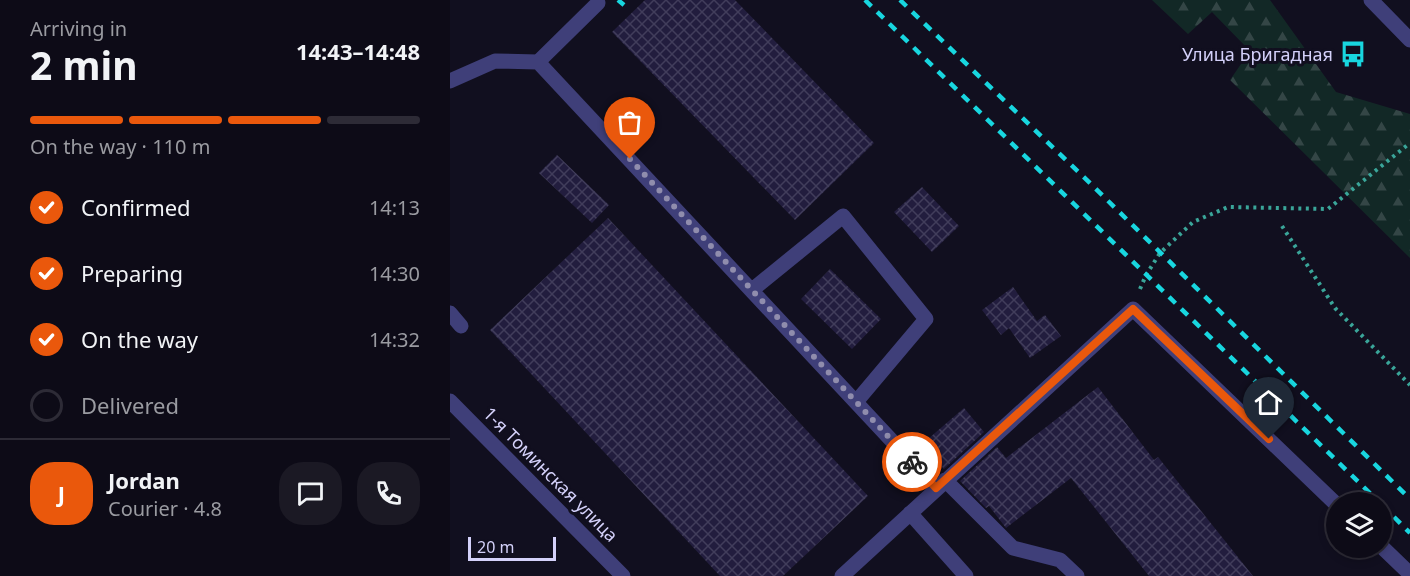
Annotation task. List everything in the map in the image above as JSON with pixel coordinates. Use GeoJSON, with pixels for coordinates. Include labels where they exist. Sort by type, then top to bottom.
{"type":"FeatureCollection","features":[{"type":"Feature","properties":{"kind":"street"},"geometry":{"type":"LineString","coordinates":[[1371,0],[1410,40]]}},
{"type":"Feature","properties":{"kind":"street"},"geometry":{"type":"LineString","coordinates":[[538,62],[598,3]]}},
{"type":"Feature","properties":{"kind":"street"},"geometry":{"type":"LineString","coordinates":[[450,81],[495,61],[538,62],[856,402],[940,484],[1013,548],[1060,560],[1077,576]]}},
{"type":"Feature","properties":{"kind":"street"},"geometry":{"type":"LineString","coordinates":[[752,290],[843,216],[926,319],[856,402]]}},
{"type":"Feature","properties":{"kind":"street"},"geometry":{"type":"LineString","coordinates":[[842,576],[1133,309],[1326,494]]}},
{"type":"Feature","properties":{"kind":"street"},"geometry":{"type":"LineString","coordinates":[[450,313],[461,326]]}},
{"type":"Feature","properties":{"kind":"street","name":"1-я Томинская улица"},"geometry":{"type":"LineString","coordinates":[[450,401],[623,576]]}},
{"type":"Feature","properties":{"kind":"street"},"geometry":{"type":"LineString","coordinates":[[910,513],[966,576]]}},
{"type":"Feature","properties":{"kind":"street"},"geometry":{"type":"LineString","coordinates":[[1392,557],[1410,574]]}},
{"type":"Feature","properties":{"kind":"path"},"geometry":{"type":"LineString","coordinates":[[1133,309],[1146,275],[1160,253],[1193,222],[1228,207],[1328,209],[1410,143]]}},
{"type":"Feature","properties":{"kind":"path"},"geometry":{"type":"LineString","coordinates":[[1282,226],[1335,308],[1410,385]]}},
{"type":"Feature","properties":{"kind":"green space"},"geometry":{"type":"Polygon","coordinates":[[[1152,0],[1270,0],[1336,92],[1410,114],[1410,258],[1230,80],[1250,51],[1212,12],[1188,34],[1152,0]]]}},
{"type":"Feature","properties":{"kind":"building"},"geometry":{"type":"Polygon","coordinates":[[[645,0],[735,0],[874,143],[795,220],[612,32],[645,0]]]}},
{"type":"Feature","properties":{"kind":"building"},"geometry":{"type":"Polygon","coordinates":[[[557,155],[609,205],[592,223],[539,173],[557,155]]]}},
{"type":"Feature","properties":{"kind":"building"},"geometry":{"type":"Polygon","coordinates":[[[922,187],[959,226],[932,252],[894,212],[922,187]]]}},
{"type":"Feature","properties":{"kind":"building"},"geometry":{"type":"Polygon","coordinates":[[[608,218],[868,496],[783,576],[720,576],[490,330],[608,218]]]}},
{"type":"Feature","properties":{"kind":"building"},"geometry":{"type":"Polygon","coordinates":[[[830,269],[881,319],[852,349],[801,299],[830,269]]]}},
{"type":"Feature","properties":{"kind":"building"},"geometry":{"type":"Polygon","coordinates":[[[1013,287],[1037,321],[1045,315],[1061,336],[1030,358],[1009,328],[1001,335],[982,310],[1013,287]]]}},
{"type":"Feature","properties":{"kind":"building"},"geometry":{"type":"Polygon","coordinates":[[[1098,387],[1154,460],[1158,457],[1253,576],[1149,576],[1071,478],[1006,528],[989,506],[986,508],[960,481],[997,447],[1006,458],[1098,387]]]}},
{"type":"Feature","properties":{"kind":"building"},"geometry":{"type":"Polygon","coordinates":[[[964,408],[984,432],[944,469],[921,445],[964,408]]]}},
{"type":"Feature","properties":{"kind":"railway"},"geometry":{"type":"LineString","coordinates":[[618,0],[624,5]]}},
{"type":"Feature","properties":{"kind":"railway"},"geometry":{"type":"LineString","coordinates":[[865,0],[1369,492]]}},
{"type":"Feature","properties":{"kind":"railway"},"geometry":{"type":"LineString","coordinates":[[900,0],[1094,187],[1410,499]]}},
{"type":"Feature","properties":{"kind":"railway"},"geometry":{"type":"LineString","coordinates":[[1392,515],[1410,533]]}},
{"type":"Feature","properties":{"kind":"way so far"},"geometry":{"type":"LineString","coordinates":[[630,159],[912,462]]}},
{"type":"Feature","properties":{"kind":"place","name":"Улица Бригадная"},"geometry":{"type":"Point","coordinates":[1353,54]}},
{"type":"Feature","properties":{"kind":"route"},"geometry":{"type":"LineString","coordinates":[[912,462],[936,488],[1133,309],[1269,439]]}}]}
